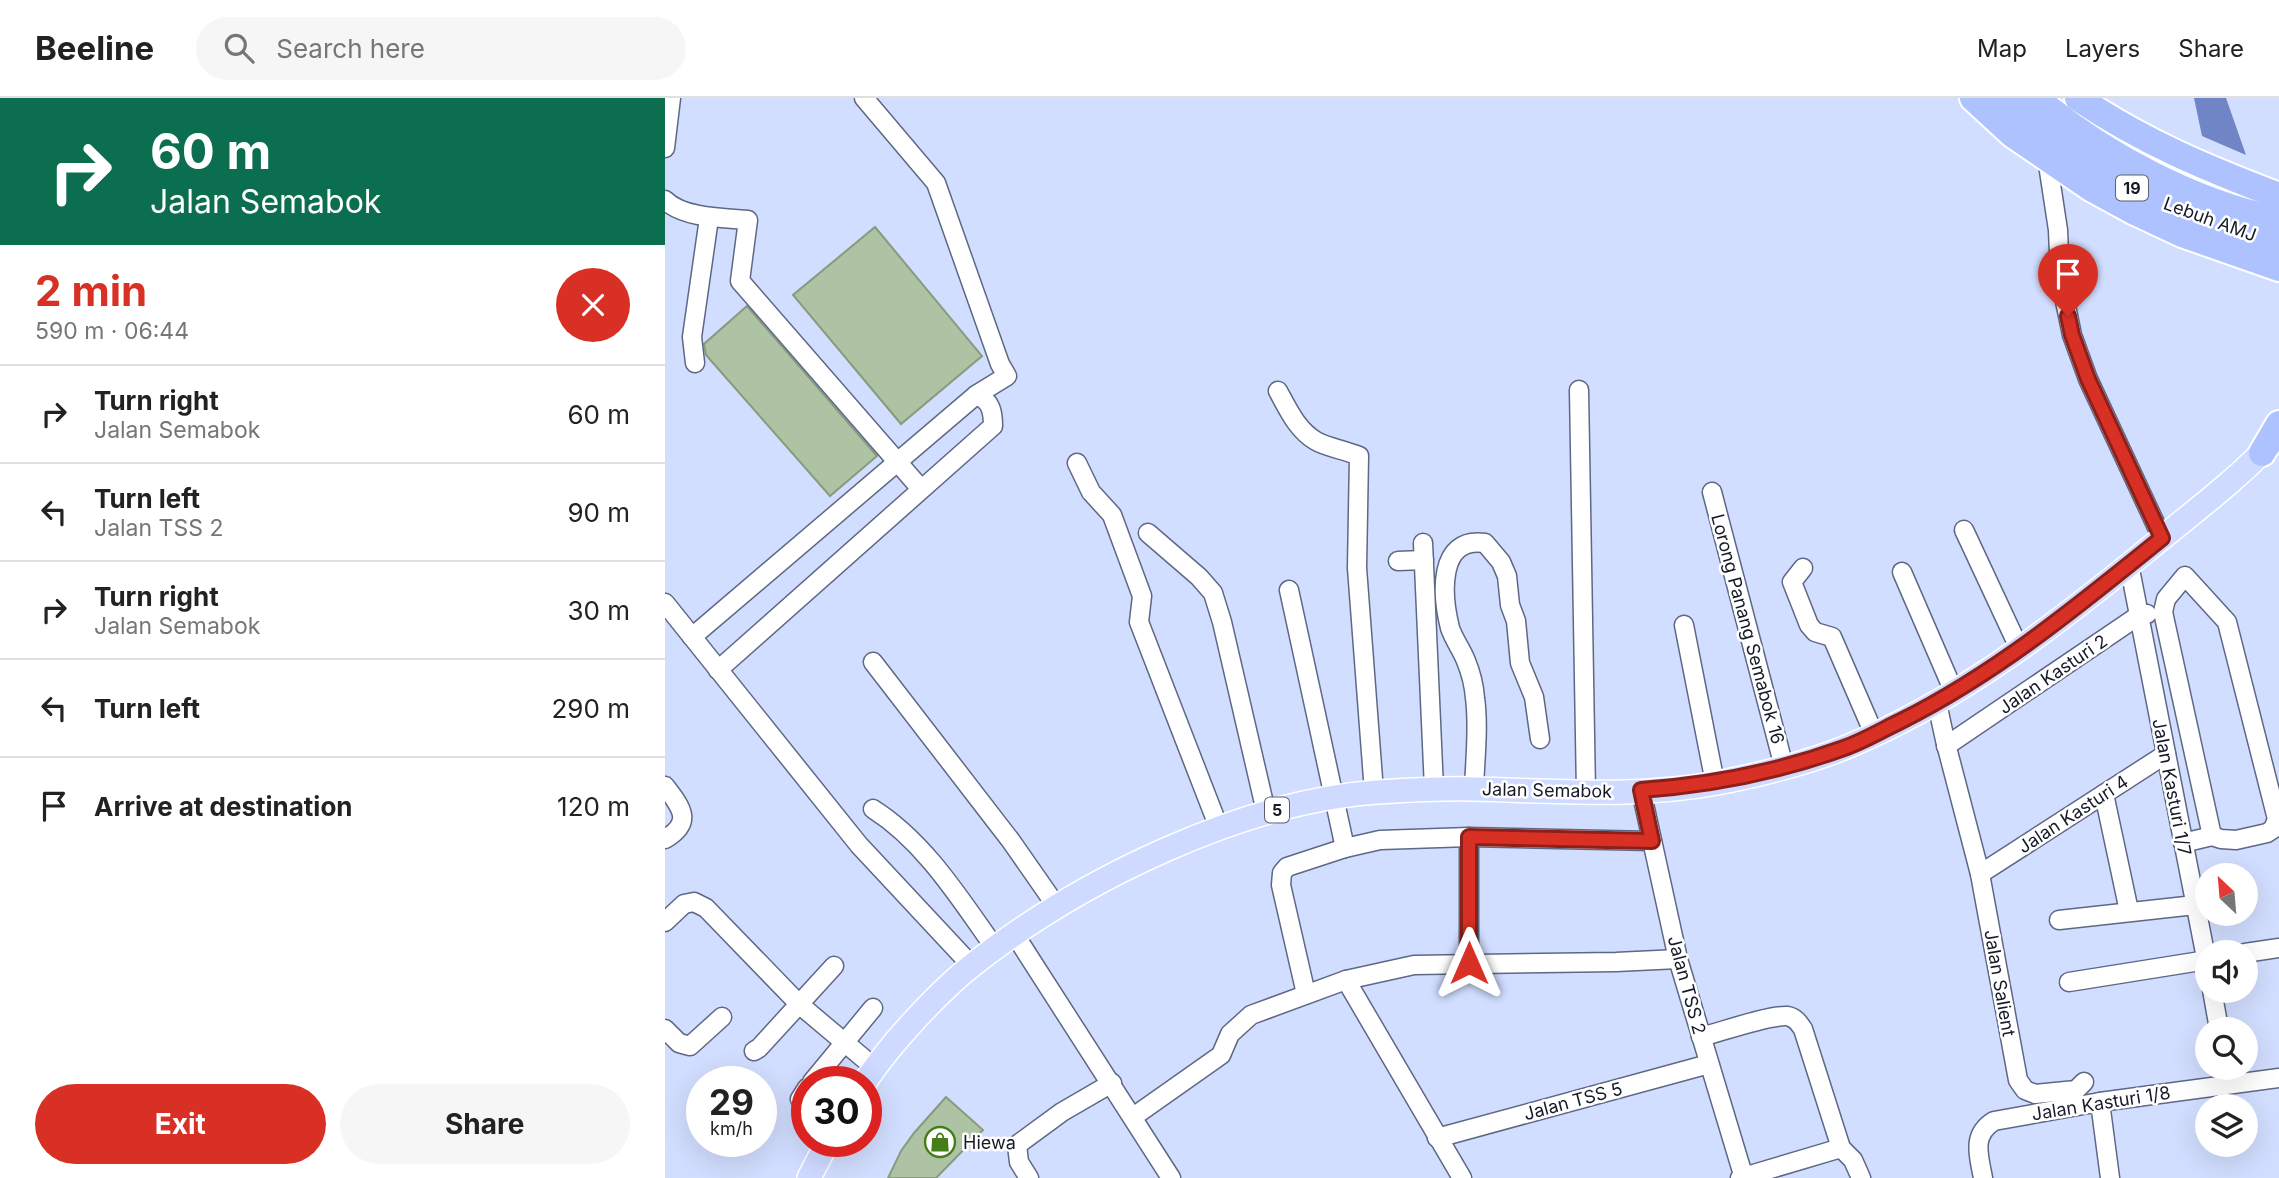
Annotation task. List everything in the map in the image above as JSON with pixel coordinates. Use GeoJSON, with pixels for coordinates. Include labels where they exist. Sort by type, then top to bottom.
{"type":"FeatureCollection","features":[{"type":"Feature","properties":{"kind":"highway"},"geometry":{"type":"LineString","coordinates":[[1973,98],[2011,134],[2091,188],[2182,234],[2279,268]]}},
{"type":"Feature","properties":{"kind":"highway","name":"Lebuh AMJ"},"geometry":{"type":"LineString","coordinates":[[2004,98],[2078,158],[2141,192],[2198,218],[2279,241]]}},
{"type":"Feature","properties":{"kind":"highway","name":"Lebuh AMJ"},"geometry":{"type":"LineString","coordinates":[[2036,98],[2094,141],[2150,174],[2205,197],[2279,220]]}},
{"type":"Feature","properties":{"kind":"highway"},"geometry":{"type":"LineString","coordinates":[[2078,98],[2117,124],[2167,150],[2275,193]]}},
{"type":"Feature","properties":{"kind":"highway"},"geometry":{"type":"LineString","coordinates":[[2250,256],[2279,259]]}},
{"type":"Feature","properties":{"kind":"main road","name":"Jalan Semabok"},"geometry":{"type":"LineString","coordinates":[[877,1066],[927,1009],[971,965],[1015,934],[1057,907],[1133,866],[1219,828],[1266,812],[1335,796],[1374,792],[1474,789],[1586,793],[1716,783],[1845,748],[1945,697],[2049,629],[2162,538],[2276,436]]}},
{"type":"Feature","properties":{"kind":"main road"},"geometry":{"type":"LineString","coordinates":[[809,1178],[820,1157]]}},
{"type":"Feature","properties":{"kind":"street"},"geometry":{"type":"LineString","coordinates":[[665,148],[671,98]]}},
{"type":"Feature","properties":{"kind":"street"},"geometry":{"type":"LineString","coordinates":[[692,637],[976,395],[1007,376],[936,183],[864,98]]}},
{"type":"Feature","properties":{"kind":"street"},"geometry":{"type":"LineString","coordinates":[[2047,158],[2058,230],[2060,277],[2072,335],[2088,379],[2162,538]]}},
{"type":"Feature","properties":{"kind":"street"},"geometry":{"type":"LineString","coordinates":[[665,200],[676,208],[709,218],[748,220],[740,281],[921,489]]}},
{"type":"Feature","properties":{"kind":"street"},"geometry":{"type":"LineString","coordinates":[[695,363],[692,337],[709,218]]}},
{"type":"Feature","properties":{"kind":"street"},"geometry":{"type":"LineString","coordinates":[[1579,390],[1586,793]]}},
{"type":"Feature","properties":{"kind":"street"},"geometry":{"type":"LineString","coordinates":[[1278,391],[1296,423],[1305,433],[1318,442],[1359,456],[1357,568],[1374,792]]}},
{"type":"Feature","properties":{"kind":"street"},"geometry":{"type":"LineString","coordinates":[[718,670],[993,426],[993,414],[989,405],[983,397],[976,395]]}},
{"type":"Feature","properties":{"kind":"street"},"geometry":{"type":"LineString","coordinates":[[1077,463],[1091,492],[1112,515],[1142,596],[1139,622],[1219,828]]}},
{"type":"Feature","properties":{"kind":"street","name":"Lorong Panang Semabok 16"},"geometry":{"type":"LineString","coordinates":[[1711,492],[1784,766]]}},
{"type":"Feature","properties":{"kind":"street"},"geometry":{"type":"LineString","coordinates":[[1964,530],[2019,650]]}},
{"type":"Feature","properties":{"kind":"street"},"geometry":{"type":"LineString","coordinates":[[1148,533],[1199,576],[1213,593],[1266,812]]}},
{"type":"Feature","properties":{"kind":"street"},"geometry":{"type":"LineString","coordinates":[[1474,789],[1476,700],[1466,660],[1451,629],[1446,590],[1449,557],[1456,548],[1465,544],[1485,543],[1501,562],[1507,576],[1510,606],[1516,621],[1520,663],[1534,697],[1540,739]]}},
{"type":"Feature","properties":{"kind":"street"},"geometry":{"type":"LineString","coordinates":[[1398,561],[1423,551],[1434,789]]}},
{"type":"Feature","properties":{"kind":"street","name":"Jalan Kasturi 1/7"},"geometry":{"type":"LineString","coordinates":[[2129,564],[2195,905]]}},
{"type":"Feature","properties":{"kind":"street"},"geometry":{"type":"LineString","coordinates":[[1804,568],[1792,582],[1809,625],[1815,632],[1832,637],[1874,734]]}},
{"type":"Feature","properties":{"kind":"street","name":"Jalan Salient"},"geometry":{"type":"LineString","coordinates":[[1902,572],[1945,697],[1944,739],[1980,874],[2018,1080],[2025,1090],[2035,1094],[2076,1090],[2084,1082]]}},
{"type":"Feature","properties":{"kind":"street"},"geometry":{"type":"LineString","coordinates":[[2163,612],[2166,598],[2185,576],[2227,622],[2276,813],[2276,825],[2267,833],[2236,840],[2212,836],[2183,843]]}},
{"type":"Feature","properties":{"kind":"street"},"geometry":{"type":"LineString","coordinates":[[1289,590],[1345,848]]}},
{"type":"Feature","properties":{"kind":"street"},"geometry":{"type":"LineString","coordinates":[[665,604],[859,845],[971,965]]}},
{"type":"Feature","properties":{"kind":"street","name":"Jalan Kasturi 2"},"geometry":{"type":"LineString","coordinates":[[1944,739],[2137,609],[2163,612]]}},
{"type":"Feature","properties":{"kind":"street","name":"Jalan Kasturi 1/7"},"geometry":{"type":"LineString","coordinates":[[2163,612],[2212,836]]}},
{"type":"Feature","properties":{"kind":"street"},"geometry":{"type":"LineString","coordinates":[[1684,625],[1716,783]]}},
{"type":"Feature","properties":{"kind":"street"},"geometry":{"type":"LineString","coordinates":[[873,662],[1011,841],[1057,907]]}},
{"type":"Feature","properties":{"kind":"street","name":"Jalan Kasturi 4"},"geometry":{"type":"LineString","coordinates":[[1980,874],[2166,754]]}},
{"type":"Feature","properties":{"kind":"street"},"geometry":{"type":"LineString","coordinates":[[665,786],[681,808],[683,820],[676,832],[665,839]]}},
{"type":"Feature","properties":{"kind":"street","name":"Jalan TSS 2"},"geometry":{"type":"LineString","coordinates":[[1641,790],[1678,959],[1742,1178]]}},
{"type":"Feature","properties":{"kind":"street"},"geometry":{"type":"LineString","coordinates":[[2104,794],[2129,911]]}},
{"type":"Feature","properties":{"kind":"street"},"geometry":{"type":"LineString","coordinates":[[873,809],[907,836],[933,865],[995,948]]}},
{"type":"Feature","properties":{"kind":"street"},"geometry":{"type":"LineString","coordinates":[[1469,837],[1469,963]]}},
{"type":"Feature","properties":{"kind":"street"},"geometry":{"type":"LineString","coordinates":[[1306,994],[1281,885],[1282,873],[1287,867],[1345,848],[1380,841],[1469,837],[1652,841]]}},
{"type":"Feature","properties":{"kind":"street"},"geometry":{"type":"LineString","coordinates":[[665,922],[684,904],[694,902],[706,908],[800,1005],[844,1042],[864,1066]]}},
{"type":"Feature","properties":{"kind":"street"},"geometry":{"type":"LineString","coordinates":[[2059,919],[2195,905]]}},
{"type":"Feature","properties":{"kind":"street"},"geometry":{"type":"LineString","coordinates":[[1015,934],[1171,1178]]}},
{"type":"Feature","properties":{"kind":"street"},"geometry":{"type":"LineString","coordinates":[[2258,951],[2279,948]]}},
{"type":"Feature","properties":{"kind":"street"},"geometry":{"type":"LineString","coordinates":[[1133,1117],[1221,1055],[1230,1034],[1251,1015],[1346,980],[1414,965],[1678,959]]}},
{"type":"Feature","properties":{"kind":"street"},"geometry":{"type":"LineString","coordinates":[[2069,982],[2195,963]]}},
{"type":"Feature","properties":{"kind":"street"},"geometry":{"type":"LineString","coordinates":[[754,1051],[834,966]]}},
{"type":"Feature","properties":{"kind":"street"},"geometry":{"type":"LineString","coordinates":[[1346,980],[1462,1178]]}},
{"type":"Feature","properties":{"kind":"street"},"geometry":{"type":"LineString","coordinates":[[825,1066],[873,1008]]}},
{"type":"Feature","properties":{"kind":"street"},"geometry":{"type":"LineString","coordinates":[[1701,1037],[1773,1018],[1789,1016],[1797,1020],[1803,1029],[1841,1148],[1853,1160],[1861,1178]]}},
{"type":"Feature","properties":{"kind":"street"},"geometry":{"type":"LineString","coordinates":[[665,1029],[679,1043],[689,1046],[722,1017]]}},
{"type":"Feature","properties":{"kind":"street","name":"Jalan TSS 5"},"geometry":{"type":"LineString","coordinates":[[1437,1138],[1709,1065]]}},
{"type":"Feature","properties":{"kind":"street","name":"Jalan Kasturi 1/8"},"geometry":{"type":"LineString","coordinates":[[2258,1077],[2279,1078]]}},
{"type":"Feature","properties":{"kind":"street","name":"Jalan Kasturi 1/8"},"geometry":{"type":"LineString","coordinates":[[1983,1178],[1977,1144],[1979,1135],[1994,1121],[2208,1080]]}},
{"type":"Feature","properties":{"kind":"street"},"geometry":{"type":"LineString","coordinates":[[1029,1178],[1019,1162],[1017,1145],[1062,1112],[1111,1083]]}},
{"type":"Feature","properties":{"kind":"street"},"geometry":{"type":"LineString","coordinates":[[2100,1102],[2110,1178]]}},
{"type":"Feature","properties":{"kind":"street"},"geometry":{"type":"LineString","coordinates":[[1742,1178],[1841,1148]]}},
{"type":"Feature","properties":{"kind":"water"},"geometry":{"type":"Polygon","coordinates":[[[2194,98],[2226,98],[2246,155],[2202,136],[2194,98]]]}},
{"type":"Feature","properties":{"kind":"building"},"geometry":{"type":"Polygon","coordinates":[[[875,227],[982,356],[901,424],[793,295],[875,227]]]}},
{"type":"Feature","properties":{"kind":"building"},"geometry":{"type":"Polygon","coordinates":[[[747,306],[877,456],[830,496],[706,355],[704,344],[747,306]]]}},
{"type":"Feature","properties":{"kind":"building","name":"Hiewa"},"geometry":{"type":"Polygon","coordinates":[[[946,1097],[983,1130],[936,1178],[888,1178],[901,1151],[946,1097]]]}},
{"type":"Feature","properties":{"kind":"place","name":"Hiewa"},"geometry":{"type":"Point","coordinates":[940,1142]}},
{"type":"Feature","properties":{"kind":"route"},"geometry":{"type":"LineString","coordinates":[[1469,963],[1469,837],[1652,841],[1641,790],[1716,783],[1845,748],[1874,734],[1937,703],[2019,650],[2162,538],[2079,358],[2068,316]]}}]}
